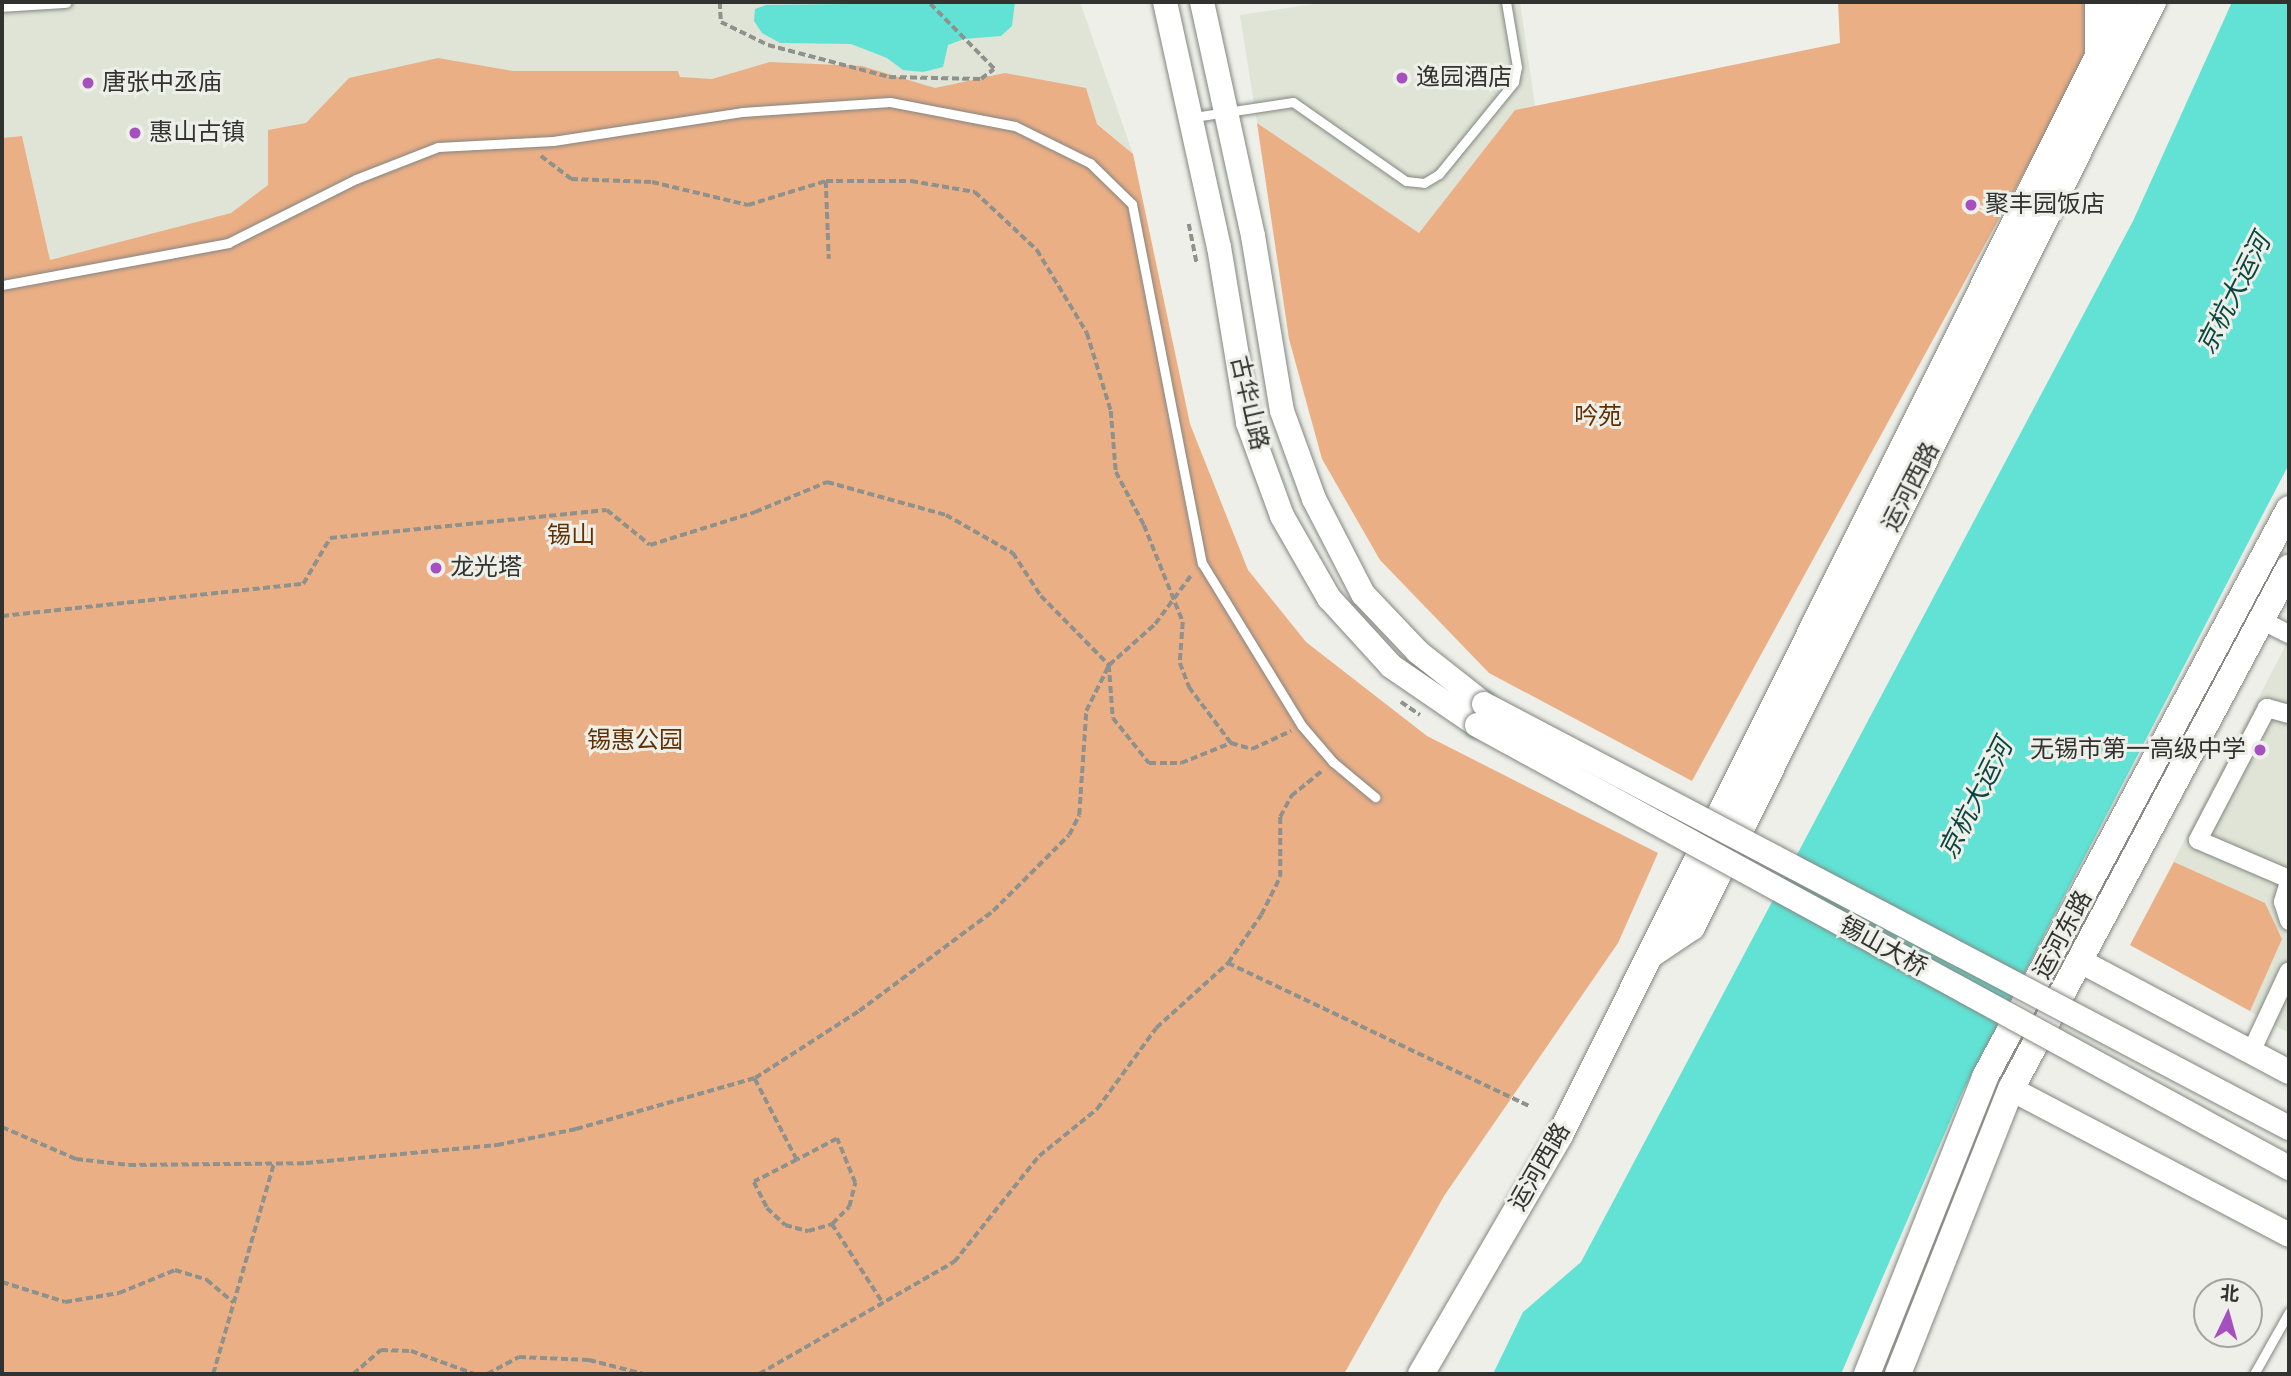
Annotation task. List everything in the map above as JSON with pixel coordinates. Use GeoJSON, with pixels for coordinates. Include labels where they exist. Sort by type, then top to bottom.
{"type":"FeatureCollection","features":[{"type":"Feature","properties":{"kind":"main road","name":"古华山路"},"geometry":{"type":"LineString","coordinates":[[1165,2],[1219,247],[1248,423],[1282,516],[1329,598],[1391,666],[1481,715]]}},
{"type":"Feature","properties":{"kind":"main road","name":"古华山路"},"geometry":{"type":"LineString","coordinates":[[1202,2],[1253,236],[1282,411],[1314,499],[1363,594],[1481,715]]}},
{"type":"Feature","properties":{"kind":"main road"},"geometry":{"type":"LineString","coordinates":[[2097,2],[2097,58]]}},
{"type":"Feature","properties":{"kind":"main road","name":"运河西路"},"geometry":{"type":"LineString","coordinates":[[1421,1374],[1560,1135],[2125,2]]}},
{"type":"Feature","properties":{"kind":"main road","name":"运河西路"},"geometry":{"type":"LineString","coordinates":[[1650,955],[1692,927],[2153,2]]}},
{"type":"Feature","properties":{"kind":"main road","name":"运河东路"},"geometry":{"type":"LineString","coordinates":[[1867,1374],[1985,1077],[2289,509]]}},
{"type":"Feature","properties":{"kind":"main road","name":"运河东路"},"geometry":{"type":"LineString","coordinates":[[1898,1374],[2011,1089],[2082,962],[2289,568]]}},
{"type":"Feature","properties":{"kind":"main road","name":"锡山大桥"},"geometry":{"type":"LineString","coordinates":[[1481,715],[2289,1128]]}},
{"type":"Feature","properties":{"kind":"main road","name":"锡山大桥"},"geometry":{"type":"LineString","coordinates":[[1481,715],[2289,1168]]}},
{"type":"Feature","properties":{"kind":"main road"},"geometry":{"type":"LineString","coordinates":[[2082,962],[2289,1072]]}},
{"type":"Feature","properties":{"kind":"main road"},"geometry":{"type":"LineString","coordinates":[[2011,1089],[2289,1235]]}},
{"type":"Feature","properties":{"kind":"street"},"geometry":{"type":"LineString","coordinates":[[2,6],[66,2]]}},
{"type":"Feature","properties":{"kind":"street"},"geometry":{"type":"LineString","coordinates":[[2261,620],[2289,634]]}},
{"type":"Feature","properties":{"kind":"street"},"geometry":{"type":"LineString","coordinates":[[2289,714],[2267,708],[2198,839],[2289,880],[2283,902],[2289,921]]}},
{"type":"Feature","properties":{"kind":"street"},"geometry":{"type":"LineString","coordinates":[[2251,1052],[2289,971]]}},
{"type":"Feature","properties":{"kind":"lane"},"geometry":{"type":"LineString","coordinates":[[1189,118],[1224,109],[1293,102],[1406,181],[1423,183],[1439,174],[1514,82],[1517,67],[1506,2]]}},
{"type":"Feature","properties":{"kind":"lane"},"geometry":{"type":"LineString","coordinates":[[2,285],[228,243],[356,179],[438,147],[522,142],[742,112],[890,102],[1015,126],[1090,163],[1132,204],[1202,563],[1302,726],[1333,762],[1376,797]]}},
{"type":"Feature","properties":{"kind":"lane"},"geometry":{"type":"LineString","coordinates":[[2254,1374],[2289,1312]]}},
{"type":"Feature","properties":{"kind":"path"},"geometry":{"type":"LineString","coordinates":[[720,2],[721,22],[768,45],[889,77],[981,79],[994,69],[928,2]]}},
{"type":"Feature","properties":{"kind":"path"},"geometry":{"type":"LineString","coordinates":[[522,142],[571,179],[652,182],[748,205],[825,181],[911,181],[975,192],[1037,250],[1087,333],[1111,411],[1116,472],[1183,622],[1180,663],[1189,687],[1231,743],[1252,749],[1302,726]]}},
{"type":"Feature","properties":{"kind":"path"},"geometry":{"type":"LineString","coordinates":[[825,181],[830,259]]}},
{"type":"Feature","properties":{"kind":"path"},"geometry":{"type":"LineString","coordinates":[[2,616],[303,584],[330,538],[607,510],[650,545],[755,512],[827,482],[946,515],[1013,553],[1041,596],[1108,665],[1114,718],[1149,763],[1181,764],[1231,743]]}},
{"type":"Feature","properties":{"kind":"path"},"geometry":{"type":"LineString","coordinates":[[2,1128],[76,1159],[129,1165],[274,1163],[497,1144],[576,1129],[755,1078],[859,1011],[993,911],[1069,835],[1079,816],[1086,711],[1108,665],[1155,624],[1173,595],[1202,563]]}},
{"type":"Feature","properties":{"kind":"path"},"geometry":{"type":"LineString","coordinates":[[759,1374],[954,1262],[1039,1156],[1097,1109],[1156,1028],[1228,963],[1280,877],[1280,817],[1291,796],[1333,762]]}},
{"type":"Feature","properties":{"kind":"path"},"geometry":{"type":"LineString","coordinates":[[1228,963],[1531,1107]]}},
{"type":"Feature","properties":{"kind":"path"},"geometry":{"type":"LineString","coordinates":[[755,1078],[797,1160]]}},
{"type":"Feature","properties":{"kind":"path"},"geometry":{"type":"LineString","coordinates":[[837,1139],[855,1183],[849,1207],[832,1224],[808,1231],[785,1225],[767,1208],[754,1182],[797,1160],[837,1139]]}},
{"type":"Feature","properties":{"kind":"path"},"geometry":{"type":"LineString","coordinates":[[213,1374],[274,1163]]}},
{"type":"Feature","properties":{"kind":"path"},"geometry":{"type":"LineString","coordinates":[[832,1224],[883,1303]]}},
{"type":"Feature","properties":{"kind":"path"},"geometry":{"type":"LineString","coordinates":[[2,1282],[65,1302],[119,1293],[176,1270],[207,1280],[233,1303]]}},
{"type":"Feature","properties":{"kind":"path"},"geometry":{"type":"LineString","coordinates":[[353,1374],[381,1350],[411,1351],[475,1374]]}},
{"type":"Feature","properties":{"kind":"path"},"geometry":{"type":"LineString","coordinates":[[486,1374],[519,1357],[589,1360],[644,1374]]}},
{"type":"Feature","properties":{"kind":"shaded area","name":"惠山古镇"},"geometry":{"type":"Polygon","coordinates":[[[2,2],[1080,2],[1133,154],[1071,101],[993,91],[685,98],[678,72],[269,130],[268,185],[231,213],[50,260],[22,136],[2,138],[2,2]]]}},
{"type":"Feature","properties":{"kind":"shaded area"},"geometry":{"type":"Polygon","coordinates":[[[1328,2],[1520,2],[1535,106],[1515,110],[1419,233],[1257,123],[1240,15],[1328,2]]]}},
{"type":"Feature","properties":{"kind":"shaded area","name":"无锡市第一高级中学"},"geometry":{"type":"Polygon","coordinates":[[[2289,639],[2289,1033],[2130,945],[2289,639]]]}},
{"type":"Feature","properties":{"kind":"green space","name":"吟苑"},"geometry":{"type":"Polygon","coordinates":[[[1838,2],[2087,2],[2089,54],[1692,781],[1489,673],[1380,560],[1322,459],[1289,339],[1257,123],[1419,233],[1515,110],[1840,43],[1838,2]]]}},
{"type":"Feature","properties":{"kind":"green space","name":"锡山"},"geometry":{"type":"Polygon","coordinates":[[[438,58],[513,71],[678,71],[680,77],[712,79],[770,62],[862,66],[935,88],[1005,73],[1086,88],[1097,124],[1133,154],[1190,424],[1248,570],[1306,642],[1427,736],[1658,853],[1618,943],[1444,1196],[1344,1374],[2,1374],[2,138],[22,136],[50,260],[231,213],[268,185],[268,130],[306,123],[349,78],[438,58]]]}},
{"type":"Feature","properties":{"kind":"green space"},"geometry":{"type":"Polygon","coordinates":[[[2174,862],[2265,903],[2282,939],[2250,1011],[2130,945],[2174,862]]]}},
{"type":"Feature","properties":{"kind":"water"},"geometry":{"type":"Polygon","coordinates":[[[1015,2],[1012,26],[1001,36],[964,39],[948,45],[943,67],[923,72],[903,70],[887,58],[851,44],[780,43],[762,33],[754,21],[755,9],[766,5],[1015,2]]]}},
{"type":"Feature","properties":{"kind":"water","name":"京杭大运河"},"geometry":{"type":"Polygon","coordinates":[[[2232,2],[2289,2],[2289,464],[1963,1091],[1841,1374],[1493,1374],[1523,1312],[1581,1262],[2133,221],[2232,2]]]}},
{"type":"Feature","properties":{"kind":"place","name":"逸园酒店"},"geometry":{"type":"Point","coordinates":[1402,78]}},
{"type":"Feature","properties":{"kind":"place","name":"唐张中丞庙"},"geometry":{"type":"Point","coordinates":[88,83]}},
{"type":"Feature","properties":{"kind":"place","name":"惠山古镇"},"geometry":{"type":"Point","coordinates":[135,133]}},
{"type":"Feature","properties":{"kind":"place","name":"聚丰园饭店"},"geometry":{"type":"Point","coordinates":[1971,205]}},
{"type":"Feature","properties":{"kind":"place","name":"龙光塔"},"geometry":{"type":"Point","coordinates":[436,568]}},
{"type":"Feature","properties":{"kind":"place","name":"无锡市第一高级中学"},"geometry":{"type":"Point","coordinates":[2260,750]}},
{"type":"Feature","properties":{"kind":"park label","name":"锡惠公园"},"geometry":{"type":"Point","coordinates":[635,741]}}]}
